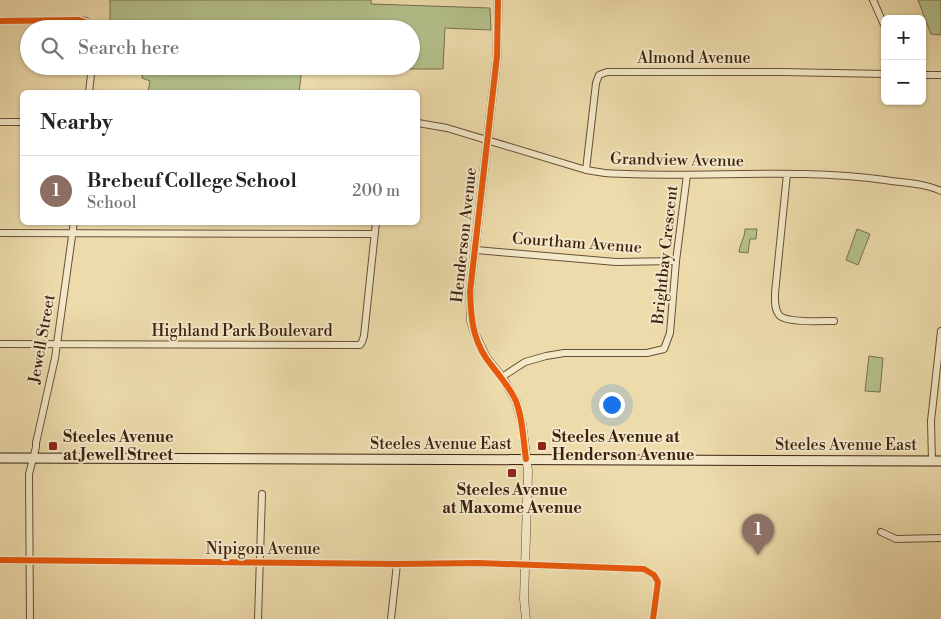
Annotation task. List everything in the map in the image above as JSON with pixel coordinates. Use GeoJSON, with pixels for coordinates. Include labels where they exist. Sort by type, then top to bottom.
{"type":"FeatureCollection","features":[{"type":"Feature","properties":{"kind":"main road","name":"Steeles Avenue East"},"geometry":{"type":"LineString","coordinates":[[0,458],[936,461]]}},
{"type":"Feature","properties":{"kind":"street","name":"Henderson Avenue"},"geometry":{"type":"LineString","coordinates":[[498,0],[497,56],[470,292],[471,321],[480,348],[502,377],[516,401],[522,424],[528,471],[524,599],[526,619]]}},
{"type":"Feature","properties":{"kind":"street"},"geometry":{"type":"LineString","coordinates":[[873,0],[881,18]]}},
{"type":"Feature","properties":{"kind":"street"},"geometry":{"type":"LineString","coordinates":[[0,21],[20,21]]}},
{"type":"Feature","properties":{"kind":"street","name":"Almond Avenue"},"geometry":{"type":"LineString","coordinates":[[586,170],[596,83],[599,75],[607,72],[881,74]]}},
{"type":"Feature","properties":{"kind":"street"},"geometry":{"type":"LineString","coordinates":[[89,90],[91,75]]}},
{"type":"Feature","properties":{"kind":"street"},"geometry":{"type":"LineString","coordinates":[[926,75],[941,75]]}},
{"type":"Feature","properties":{"kind":"street"},"geometry":{"type":"LineString","coordinates":[[0,122],[20,122]]}},
{"type":"Feature","properties":{"kind":"street","name":"Grandview Avenue"},"geometry":{"type":"LineString","coordinates":[[420,123],[447,128],[586,170],[621,174],[857,176],[916,184],[941,191]]}},
{"type":"Feature","properties":{"kind":"street"},"geometry":{"type":"LineString","coordinates":[[787,174],[775,293],[777,311],[780,316],[788,320],[834,321]]}},
{"type":"Feature","properties":{"kind":"street","name":"Brightbay Crescent"},"geometry":{"type":"LineString","coordinates":[[502,377],[525,362],[546,356],[564,353],[647,353],[664,349],[670,333],[676,261],[687,175]]}},
{"type":"Feature","properties":{"kind":"street","name":"Jewell Street"},"geometry":{"type":"LineString","coordinates":[[30,619],[28,474],[55,358],[73,225]]}},
{"type":"Feature","properties":{"kind":"street","name":"Highland Park Boulevard"},"geometry":{"type":"LineString","coordinates":[[0,344],[360,345],[364,336],[376,225]]}},
{"type":"Feature","properties":{"kind":"street"},"geometry":{"type":"LineString","coordinates":[[0,233],[375,234]]}},
{"type":"Feature","properties":{"kind":"street","name":"Courtham Avenue"},"geometry":{"type":"LineString","coordinates":[[476,250],[616,262],[676,261]]}},
{"type":"Feature","properties":{"kind":"street"},"geometry":{"type":"LineString","coordinates":[[936,461],[931,421],[941,331]]}},
{"type":"Feature","properties":{"kind":"street"},"geometry":{"type":"LineString","coordinates":[[258,619],[262,494]]}},
{"type":"Feature","properties":{"kind":"street"},"geometry":{"type":"LineString","coordinates":[[881,532],[896,538],[941,538]]}},
{"type":"Feature","properties":{"kind":"street","name":"Nipigon Avenue"},"geometry":{"type":"LineString","coordinates":[[0,560],[396,564],[478,562],[644,569],[654,575],[658,582],[653,619]]}},
{"type":"Feature","properties":{"kind":"street"},"geometry":{"type":"LineString","coordinates":[[391,619],[396,564]]}},
{"type":"Feature","properties":{"kind":"green space"},"geometry":{"type":"Polygon","coordinates":[[[110,0],[371,0],[371,4],[490,8],[491,30],[445,28],[443,69],[420,69],[420,20],[110,20],[110,0]]]}},
{"type":"Feature","properties":{"kind":"green space"},"geometry":{"type":"Polygon","coordinates":[[[918,0],[941,0],[941,35],[931,34],[926,21],[926,15],[924,15],[918,0]]]}},
{"type":"Feature","properties":{"kind":"green space"},"geometry":{"type":"Polygon","coordinates":[[[142,75],[301,75],[299,90],[148,90],[150,81],[142,78],[142,75]]]}},
{"type":"Feature","properties":{"kind":"green space"},"geometry":{"type":"Polygon","coordinates":[[[745,229],[757,229],[756,239],[750,239],[748,253],[739,252],[745,229]]]}},
{"type":"Feature","properties":{"kind":"green space"},"geometry":{"type":"Polygon","coordinates":[[[857,229],[870,234],[858,265],[846,260],[857,229]]]}},
{"type":"Feature","properties":{"kind":"green space"},"geometry":{"type":"Polygon","coordinates":[[[869,356],[883,358],[880,392],[865,391],[869,356]]]}},
{"type":"Feature","properties":{"kind":"cycle path"},"geometry":{"type":"LineString","coordinates":[[498,0],[497,56],[470,301],[473,326],[481,350],[508,388],[518,406],[526,459]]}},
{"type":"Feature","properties":{"kind":"cycle path"},"geometry":{"type":"LineString","coordinates":[[0,21],[20,21]]}},
{"type":"Feature","properties":{"kind":"cycle path"},"geometry":{"type":"LineString","coordinates":[[0,560],[397,564],[478,563],[644,569],[654,575],[658,582],[653,619]]}},
{"type":"Feature","properties":{"kind":"place","name":"Steeles Avenue at Jewell Street"},"geometry":{"type":"Point","coordinates":[53,446]}},
{"type":"Feature","properties":{"kind":"place","name":"Steeles Avenue at Henderson Avenue"},"geometry":{"type":"Point","coordinates":[542,446]}},
{"type":"Feature","properties":{"kind":"place","name":"Steeles Avenue at Maxome Avenue"},"geometry":{"type":"Point","coordinates":[512,473]}},
{"type":"Feature","properties":{"kind":"place","name":"Brebeuf College School"},"geometry":{"type":"Point","coordinates":[758,555]}}]}
